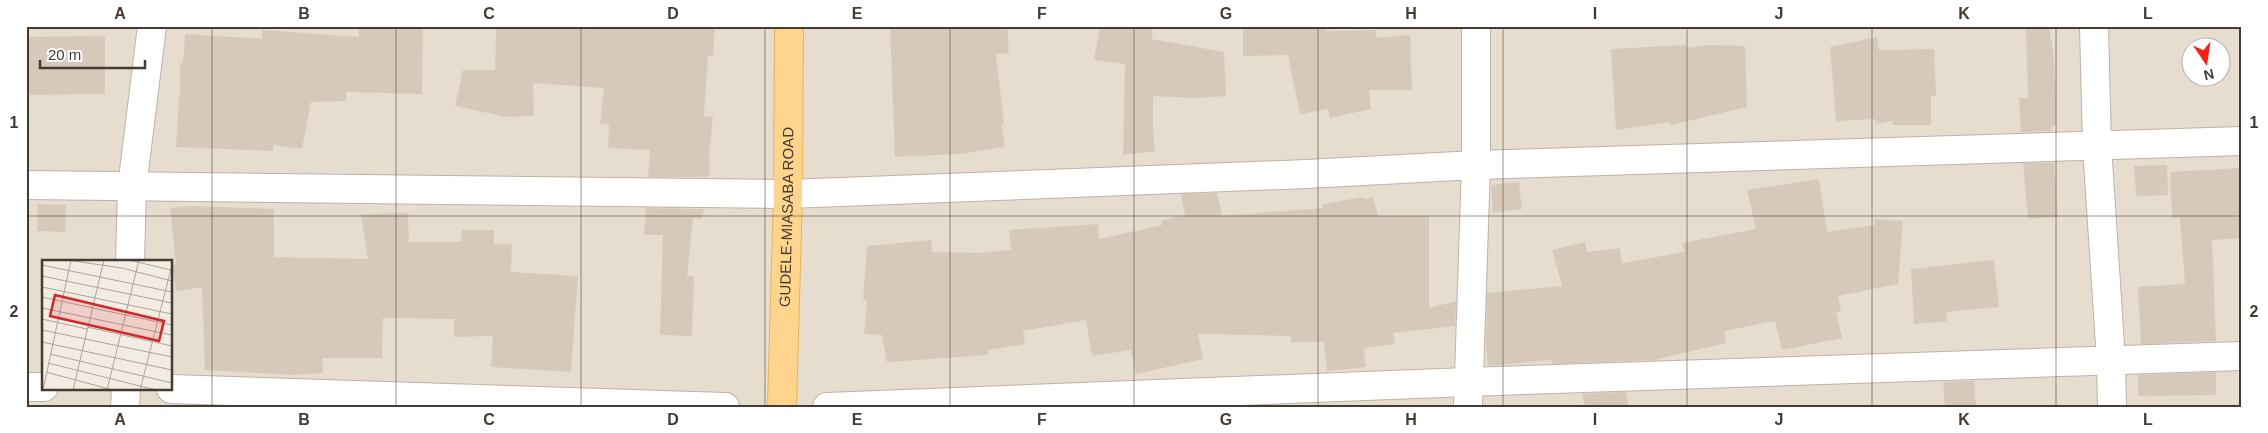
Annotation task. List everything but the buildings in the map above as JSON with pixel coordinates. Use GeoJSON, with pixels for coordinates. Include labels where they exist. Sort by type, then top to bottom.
{"type":"FeatureCollection","features":[{"type":"Feature","properties":{"kind":"main road","name":"GUDELE-MIASABA ROAD"},"geometry":{"type":"LineString","coordinates":[[782,407],[788,194],[789,26]]}},
{"type":"Feature","properties":{"kind":"street"},"geometry":{"type":"LineString","coordinates":[[130,260],[132,188],[152,26]]}},
{"type":"Feature","properties":{"kind":"street"},"geometry":{"type":"LineString","coordinates":[[1468,394],[1476,165],[1476,26]]}},
{"type":"Feature","properties":{"kind":"street"},"geometry":{"type":"LineString","coordinates":[[2094,26],[2097,146],[2111,360],[2112,407]]}},
{"type":"Feature","properties":{"kind":"street"},"geometry":{"type":"LineString","coordinates":[[26,185],[132,188],[788,194],[1307,174],[1476,165],[2242,141]]}},
{"type":"Feature","properties":{"kind":"street"},"geometry":{"type":"LineString","coordinates":[[827,407],[1468,394],[2111,360],[2242,356]]}},
{"type":"Feature","properties":{"kind":"street"},"geometry":{"type":"LineString","coordinates":[[26,387],[42,387]]}},
{"type":"Feature","properties":{"kind":"street"},"geometry":{"type":"LineString","coordinates":[[172,389],[726,407]]}},
{"type":"Feature","properties":{"kind":"street"},"geometry":{"type":"LineString","coordinates":[[125,407],[126,390]]}},
{"type":"Feature","properties":{"kind":"shaded area"},"geometry":{"type":"Polygon","coordinates":[[[26,26],[2242,26],[2242,407],[26,407],[26,26]]]}}]}
